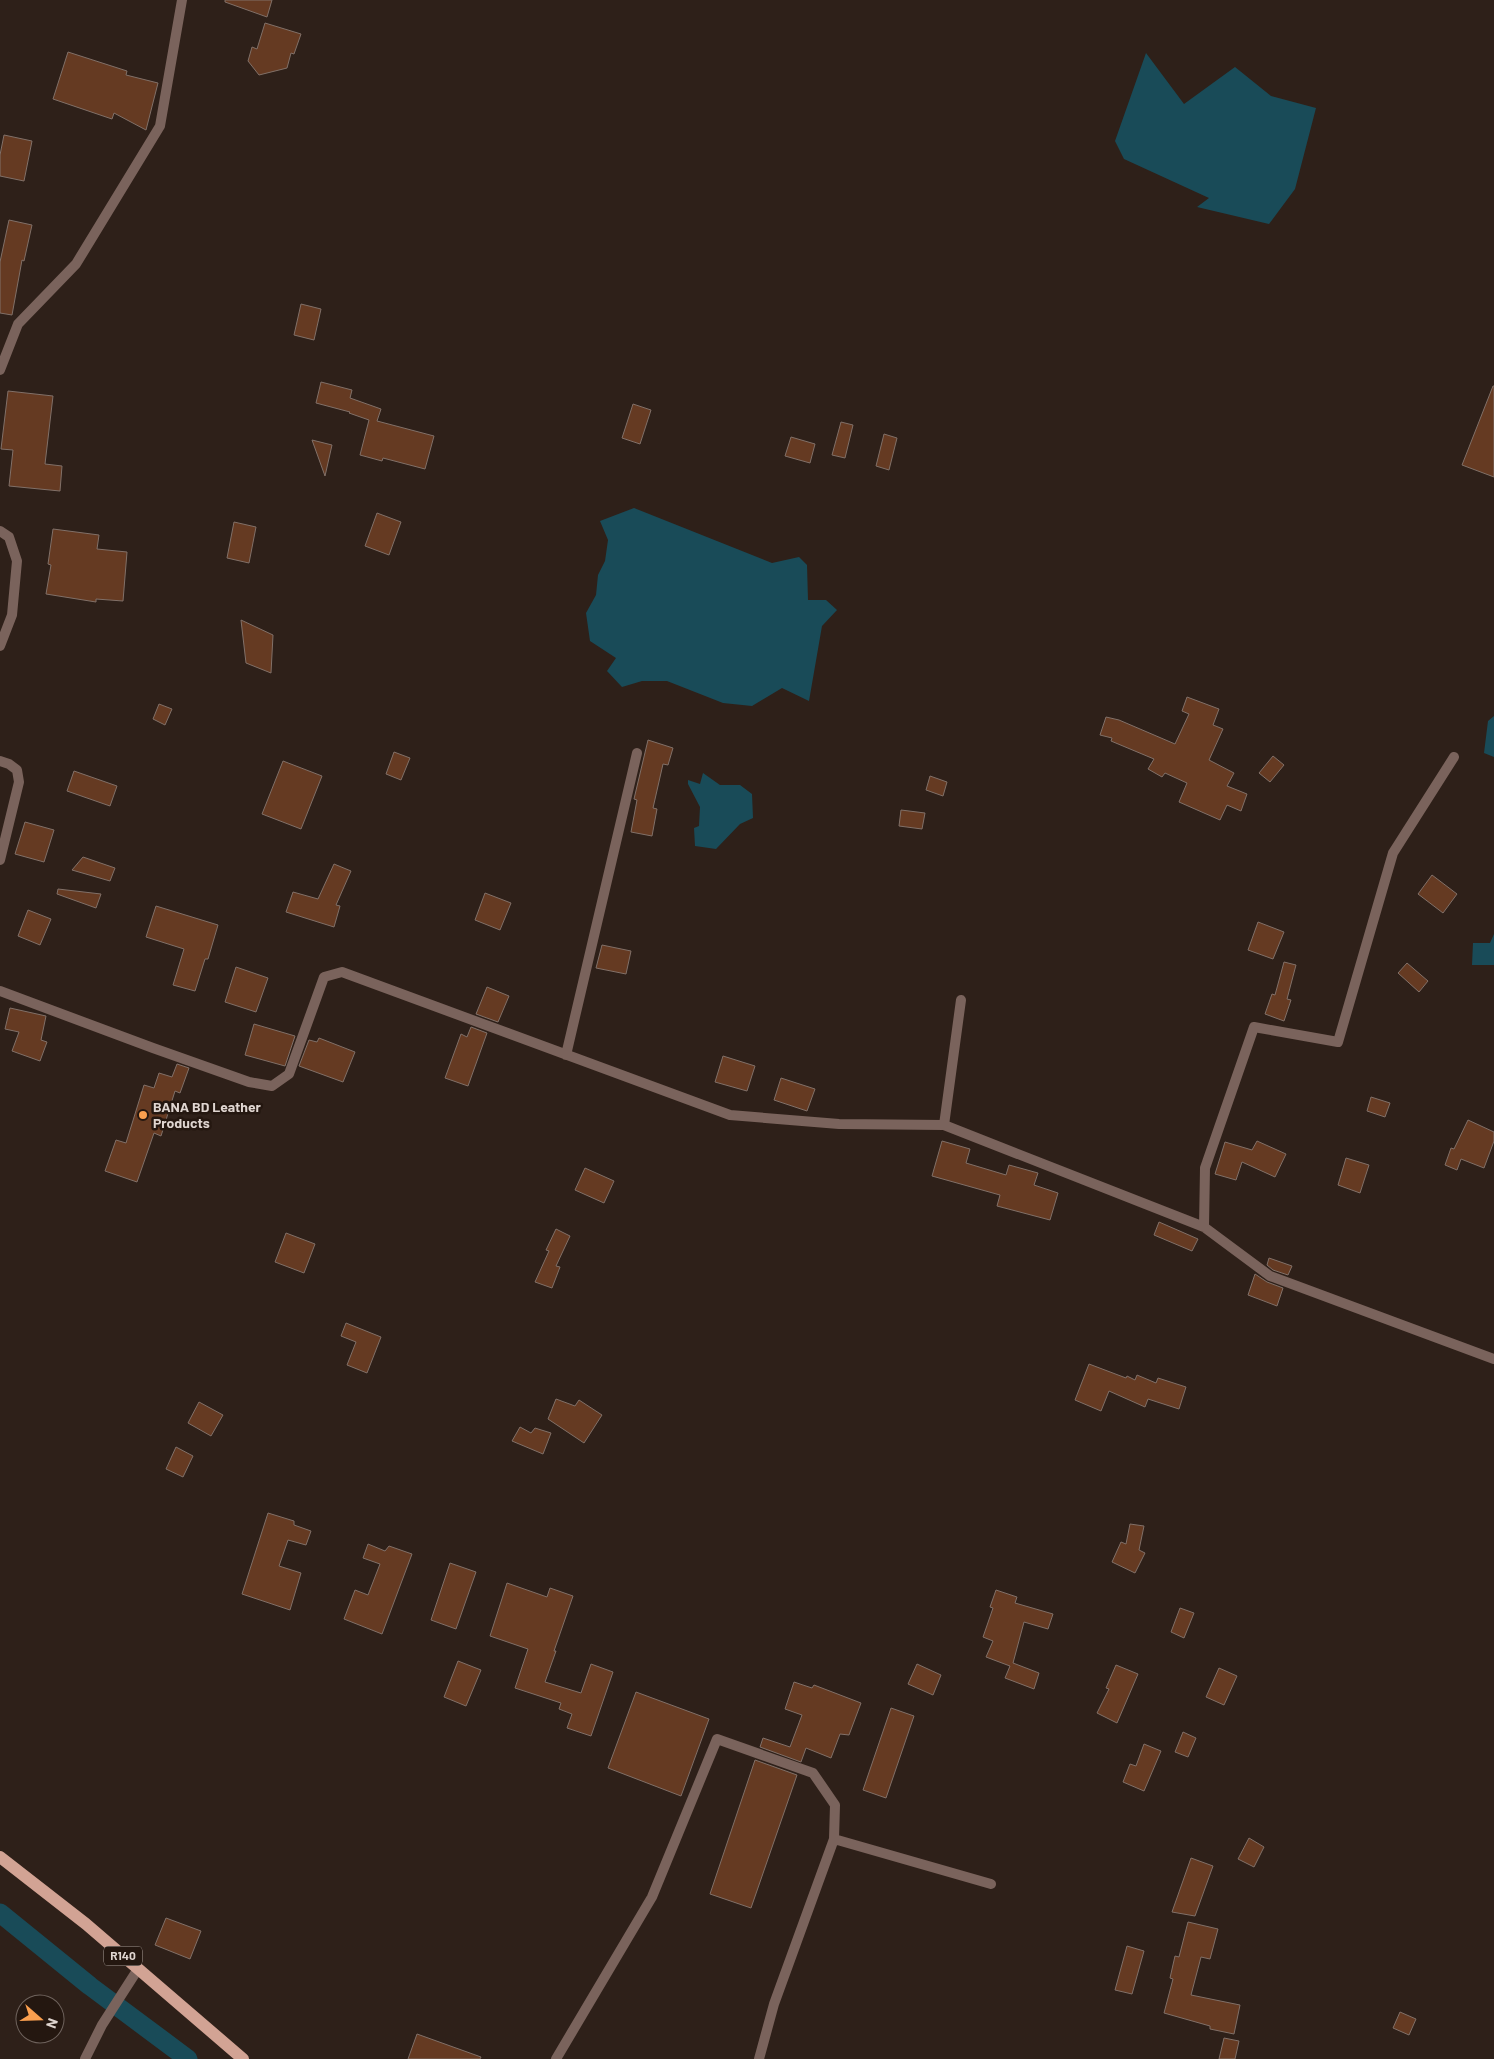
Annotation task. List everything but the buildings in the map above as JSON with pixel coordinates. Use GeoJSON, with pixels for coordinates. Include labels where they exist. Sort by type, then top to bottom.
{"type":"FeatureCollection","features":[{"type":"Feature","properties":{"kind":"main road","name":"R140"},"geometry":{"type":"LineString","coordinates":[[0,1857],[86,1924],[136,1971],[243,2059]]}},
{"type":"Feature","properties":{"kind":"street"},"geometry":{"type":"LineString","coordinates":[[0,370],[18,324],[76,264],[160,126],[182,0]]}},
{"type":"Feature","properties":{"kind":"street"},"geometry":{"type":"LineString","coordinates":[[0,531],[9,538],[17,562],[12,615],[0,646]]}},
{"type":"Feature","properties":{"kind":"street"},"geometry":{"type":"LineString","coordinates":[[566,1055],[637,753]]}},
{"type":"Feature","properties":{"kind":"street"},"geometry":{"type":"LineString","coordinates":[[1204,1227],[1205,1168],[1254,1027],[1338,1042],[1393,853],[1454,757]]}},
{"type":"Feature","properties":{"kind":"street"},"geometry":{"type":"LineString","coordinates":[[0,762],[9,764],[16,770],[19,782],[0,860]]}},
{"type":"Feature","properties":{"kind":"street"},"geometry":{"type":"LineString","coordinates":[[0,991],[162,1052],[249,1082],[272,1086],[289,1074],[324,977],[342,972],[730,1115],[839,1124],[944,1125],[1204,1227],[1270,1276],[1494,1359]]}},
{"type":"Feature","properties":{"kind":"street"},"geometry":{"type":"LineString","coordinates":[[944,1125],[961,1000]]}},
{"type":"Feature","properties":{"kind":"street"},"geometry":{"type":"LineString","coordinates":[[556,2059],[652,1897],[717,1739],[813,1773],[835,1805],[834,1839],[774,2004],[759,2059]]}},
{"type":"Feature","properties":{"kind":"street"},"geometry":{"type":"LineString","coordinates":[[834,1839],[991,1884]]}},
{"type":"Feature","properties":{"kind":"street"},"geometry":{"type":"LineString","coordinates":[[85,2059],[102,2024],[136,1971]]}},
{"type":"Feature","properties":{"kind":"water"},"geometry":{"type":"Polygon","coordinates":[[[1146,53],[1184,104],[1235,67],[1271,96],[1316,108],[1295,189],[1269,224],[1197,207],[1209,198],[1124,159],[1115,141],[1146,53]]]}},
{"type":"Feature","properties":{"kind":"water"},"geometry":{"type":"Polygon","coordinates":[[[634,508],[772,563],[799,557],[807,565],[808,600],[826,600],[837,610],[822,626],[809,701],[782,688],[752,706],[723,703],[667,681],[642,681],[622,687],[607,671],[616,658],[590,641],[586,613],[596,595],[598,575],[605,561],[608,540],[600,521],[634,508]]]}},
{"type":"Feature","properties":{"kind":"water"},"geometry":{"type":"Polygon","coordinates":[[[1494,716],[1494,757],[1484,753],[1488,721],[1494,716]]]}},
{"type":"Feature","properties":{"kind":"water"},"geometry":{"type":"Polygon","coordinates":[[[703,773],[720,785],[740,785],[752,794],[753,818],[740,824],[716,849],[695,846],[694,828],[699,826],[700,807],[688,784],[688,780],[700,784],[703,773]]]}},
{"type":"Feature","properties":{"kind":"water"},"geometry":{"type":"Polygon","coordinates":[[[1494,934],[1494,965],[1472,965],[1473,943],[1490,943],[1494,934]]]}},
{"type":"Feature","properties":{"kind":"waterway"},"geometry":{"type":"LineString","coordinates":[[0,1913],[90,1986],[188,2059]]}},
{"type":"Feature","properties":{"kind":"place","name":"BANA BD Leather Products"},"geometry":{"type":"Point","coordinates":[143,1115]}}]}
